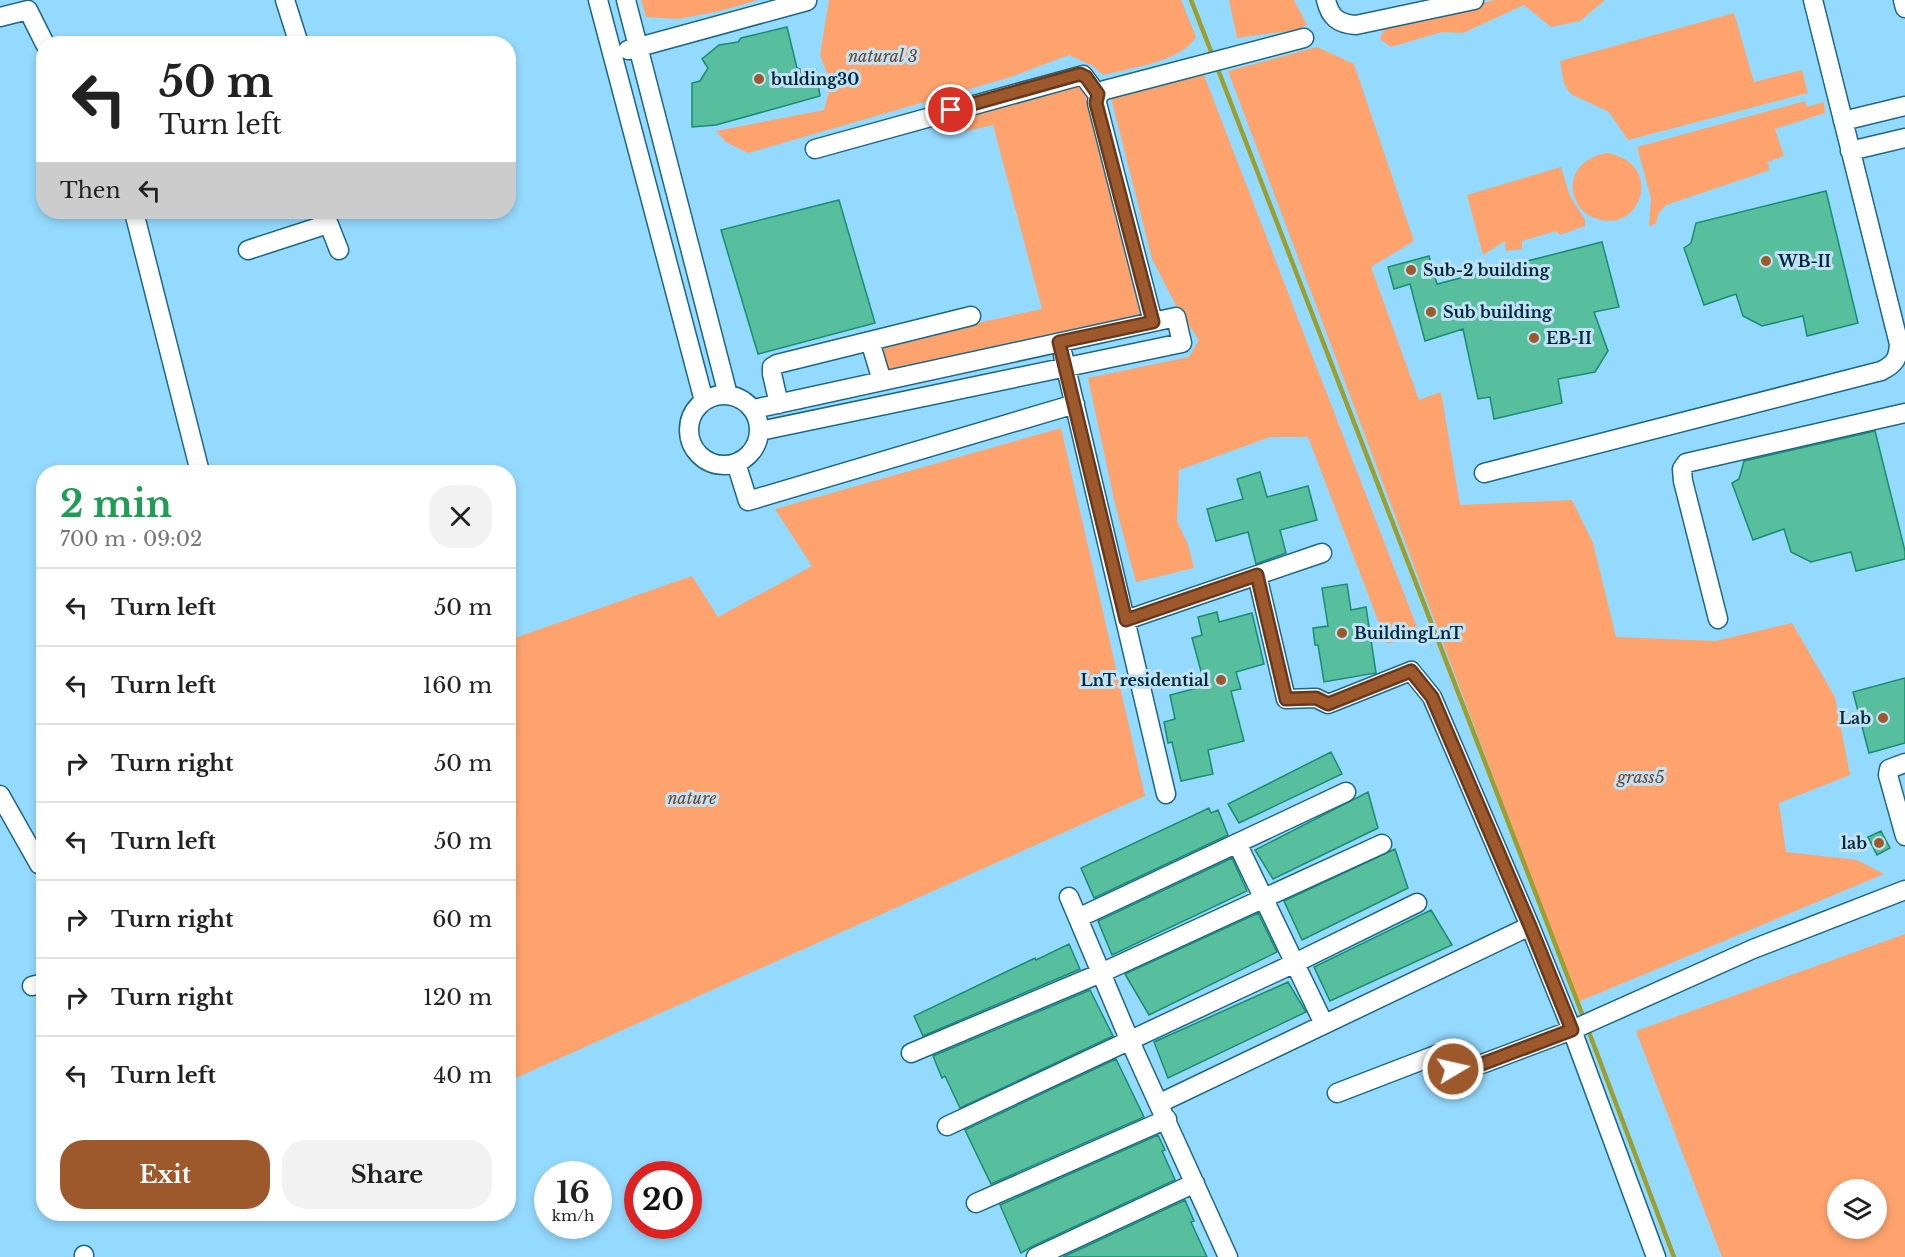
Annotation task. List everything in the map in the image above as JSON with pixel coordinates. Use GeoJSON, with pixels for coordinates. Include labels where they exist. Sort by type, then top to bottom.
{"type":"FeatureCollection","features":[{"type":"Feature","properties":{"kind":"street"},"geometry":{"type":"LineString","coordinates":[[285,0],[296,36]]}},
{"type":"Feature","properties":{"kind":"street"},"geometry":{"type":"LineString","coordinates":[[598,0],[704,401]]}},
{"type":"Feature","properties":{"kind":"street"},"geometry":{"type":"LineString","coordinates":[[626,0],[728,395]]}},
{"type":"Feature","properties":{"kind":"street"},"geometry":{"type":"LineString","coordinates":[[1326,0],[1334,19],[1344,25],[1356,26],[1474,0]]}},
{"type":"Feature","properties":{"kind":"street"},"geometry":{"type":"LineString","coordinates":[[1484,473],[1870,374],[1892,366],[1898,357],[1899,344],[1813,0]]}},
{"type":"Feature","properties":{"kind":"street"},"geometry":{"type":"LineString","coordinates":[[1903,0],[1905,8]]}},
{"type":"Feature","properties":{"kind":"street"},"geometry":{"type":"LineString","coordinates":[[612,55],[807,1]]}},
{"type":"Feature","properties":{"kind":"street"},"geometry":{"type":"LineString","coordinates":[[0,17],[28,10],[41,36]]}},
{"type":"Feature","properties":{"kind":"street"},"geometry":{"type":"LineString","coordinates":[[1153,322],[1096,103],[1098,94],[1105,90],[1304,38]]}},
{"type":"Feature","properties":{"kind":"street"},"geometry":{"type":"LineString","coordinates":[[815,149],[1080,74],[1086,77],[1098,94]]}},
{"type":"Feature","properties":{"kind":"street"},"geometry":{"type":"LineString","coordinates":[[1843,121],[1905,106]]}},
{"type":"Feature","properties":{"kind":"street"},"geometry":{"type":"LineString","coordinates":[[1851,151],[1905,138]]}},
{"type":"Feature","properties":{"kind":"street"},"geometry":{"type":"LineString","coordinates":[[136,219],[198,465]]}},
{"type":"Feature","properties":{"kind":"street"},"geometry":{"type":"LineString","coordinates":[[248,250],[324,219]]}},
{"type":"Feature","properties":{"kind":"street"},"geometry":{"type":"LineString","coordinates":[[326,219],[339,250]]}},
{"type":"Feature","properties":{"kind":"street"},"geometry":{"type":"LineString","coordinates":[[779,404],[772,374],[772,367],[777,364],[970,316]]}},
{"type":"Feature","properties":{"kind":"street"},"geometry":{"type":"LineString","coordinates":[[754,409],[1176,317],[1182,343],[760,431]]}},
{"type":"Feature","properties":{"kind":"street"},"geometry":{"type":"LineString","coordinates":[[870,341],[882,381]]}},
{"type":"Feature","properties":{"kind":"street"},"geometry":{"type":"LineString","coordinates":[[1059,342],[1166,794]]}},
{"type":"Feature","properties":{"kind":"street"},"geometry":{"type":"LineString","coordinates":[[728,395],[746,401],[754,409],[759,419],[760,431],[758,443],[751,454],[736,463],[717,465],[705,460],[696,452],[690,441],[688,430],[695,409],[704,401],[713,396],[728,395]]}},
{"type":"Feature","properties":{"kind":"street"},"geometry":{"type":"LineString","coordinates":[[736,463],[748,501],[1075,404]]}},
{"type":"Feature","properties":{"kind":"street"},"geometry":{"type":"LineString","coordinates":[[1718,619],[1683,481],[1682,469],[1686,462],[1905,413]]}},
{"type":"Feature","properties":{"kind":"street"},"geometry":{"type":"LineString","coordinates":[[1126,620],[1322,553]]}},
{"type":"Feature","properties":{"kind":"street"},"geometry":{"type":"LineString","coordinates":[[1257,575],[1286,699],[1316,698],[1328,704],[1411,671],[1432,697],[1572,1030],[1656,1257]]}},
{"type":"Feature","properties":{"kind":"street"},"geometry":{"type":"LineString","coordinates":[[1905,763],[1889,769],[1888,775],[1905,836]]}},
{"type":"Feature","properties":{"kind":"street"},"geometry":{"type":"LineString","coordinates":[[1078,918],[1347,792]]}},
{"type":"Feature","properties":{"kind":"street"},"geometry":{"type":"LineString","coordinates":[[0,795],[36,859]]}},
{"type":"Feature","properties":{"kind":"street"},"geometry":{"type":"LineString","coordinates":[[1237,843],[1324,1024]]}},
{"type":"Feature","properties":{"kind":"street"},"geometry":{"type":"LineString","coordinates":[[911,1053],[1101,973],[1382,844]]}},
{"type":"Feature","properties":{"kind":"street"},"geometry":{"type":"LineString","coordinates":[[1337,1093],[1441,1053],[1447,1057],[1453,1069],[1466,1070],[1572,1030],[1753,949],[1905,890]]}},
{"type":"Feature","properties":{"kind":"street"},"geometry":{"type":"LineString","coordinates":[[1069,897],[1228,1257]]}},
{"type":"Feature","properties":{"kind":"street"},"geometry":{"type":"LineString","coordinates":[[947,1126],[1295,963],[1417,903]]}},
{"type":"Feature","properties":{"kind":"street"},"geometry":{"type":"LineString","coordinates":[[976,1203],[1163,1111],[1324,1024],[1530,926]]}},
{"type":"Feature","properties":{"kind":"street"},"geometry":{"type":"LineString","coordinates":[[1036,1257],[1195,1183]]}},
{"type":"Feature","properties":{"kind":"green space"},"geometry":{"type":"Polygon","coordinates":[[[641,0],[758,0],[720,11],[678,19],[646,17],[641,0]]]}},
{"type":"Feature","properties":{"kind":"green space","name":"natural 3"},"geometry":{"type":"Polygon","coordinates":[[[829,0],[1181,0],[1196,37],[1189,46],[1167,58],[1103,75],[1093,66],[1069,55],[1011,77],[748,153],[726,142],[716,131],[824,110],[831,83],[820,55],[829,0]]]}},
{"type":"Feature","properties":{"kind":"green space"},"geometry":{"type":"Polygon","coordinates":[[[1229,0],[1294,0],[1307,25],[1296,30],[1237,38],[1229,0]]]}},
{"type":"Feature","properties":{"kind":"green space"},"geometry":{"type":"Polygon","coordinates":[[[1495,0],[1605,0],[1580,21],[1551,27],[1524,5],[1463,33],[1442,32],[1391,47],[1380,39],[1386,24],[1495,0]]]}},
{"type":"Feature","properties":{"kind":"green space"},"geometry":{"type":"Polygon","coordinates":[[[1734,13],[1754,82],[1802,70],[1808,93],[1628,140],[1609,112],[1571,94],[1564,84],[1560,61],[1734,13]]]}},
{"type":"Feature","properties":{"kind":"green space","name":"grass5"},"geometry":{"type":"Polygon","coordinates":[[[1317,47],[1354,64],[1414,241],[1371,267],[1419,400],[1441,392],[1460,505],[1572,500],[1593,543],[1616,637],[1716,641],[1792,623],[1835,697],[1850,775],[1779,803],[1786,852],[1857,860],[1884,874],[1578,1002],[1228,71],[1317,47]]]}},
{"type":"Feature","properties":{"kind":"green space"},"geometry":{"type":"Polygon","coordinates":[[[1204,75],[1420,635],[1387,644],[1308,437],[1270,437],[1179,470],[1177,521],[1188,545],[1194,568],[1136,582],[1115,504],[1088,378],[1189,357],[1199,340],[1178,309],[1152,259],[1111,98],[1204,75]]]}},
{"type":"Feature","properties":{"kind":"green space"},"geometry":{"type":"Polygon","coordinates":[[[1083,81],[1142,316],[888,370],[880,344],[1042,309],[993,125],[949,135],[942,122],[1083,81]]]}},
{"type":"Feature","properties":{"kind":"green space"},"geometry":{"type":"Polygon","coordinates":[[[1805,101],[1807,107],[1824,102],[1825,113],[1775,129],[1784,156],[1767,162],[1770,170],[1666,205],[1658,214],[1656,224],[1649,226],[1651,198],[1637,147],[1805,101]]]}},
{"type":"Feature","properties":{"kind":"green space"},"geometry":{"type":"Polygon","coordinates":[[[1607,153],[1625,159],[1636,170],[1641,182],[1640,195],[1635,207],[1626,216],[1613,221],[1598,219],[1585,213],[1574,196],[1573,187],[1577,171],[1582,165],[1589,159],[1607,153]]]}},
{"type":"Feature","properties":{"kind":"green space"},"geometry":{"type":"Polygon","coordinates":[[[1561,167],[1570,196],[1585,220],[1585,226],[1560,235],[1556,231],[1522,241],[1522,249],[1506,251],[1505,241],[1483,255],[1467,195],[1561,167]]]}},
{"type":"Feature","properties":{"kind":"green space","name":"nature"},"geometry":{"type":"Polygon","coordinates":[[[1061,428],[1145,796],[516,1078],[516,638],[692,576],[718,617],[812,566],[775,509],[1061,428]]]}},
{"type":"Feature","properties":{"kind":"green space"},"geometry":{"type":"Polygon","coordinates":[[[1905,934],[1905,1257],[1722,1257],[1636,1031],[1905,934]]]}},
{"type":"Feature","properties":{"kind":"building","name":"bulding30"},"geometry":{"type":"Polygon","coordinates":[[[787,27],[797,68],[800,69],[801,76],[816,70],[820,96],[716,125],[692,127],[692,83],[700,81],[708,68],[702,59],[719,45],[738,42],[741,38],[787,27]]]}},
{"type":"Feature","properties":{"kind":"building","name":"WB-II"},"geometry":{"type":"Polygon","coordinates":[[[1826,191],[1858,323],[1807,336],[1803,316],[1762,326],[1743,316],[1736,294],[1704,305],[1684,248],[1691,243],[1696,223],[1826,191]]]}},
{"type":"Feature","properties":{"kind":"building"},"geometry":{"type":"Polygon","coordinates":[[[839,200],[875,323],[758,354],[721,230],[839,200]]]}},
{"type":"Feature","properties":{"kind":"building","name":"EB-II"},"geometry":{"type":"Polygon","coordinates":[[[1602,242],[1619,307],[1594,312],[1608,351],[1595,372],[1558,379],[1562,403],[1494,419],[1490,397],[1478,399],[1463,329],[1425,341],[1410,284],[1394,289],[1388,267],[1429,256],[1437,284],[1602,242]]]}},
{"type":"Feature","properties":{"kind":"building"},"geometry":{"type":"Polygon","coordinates":[[[1875,431],[1905,551],[1905,559],[1856,571],[1851,552],[1811,562],[1791,552],[1784,529],[1753,540],[1732,483],[1739,479],[1744,461],[1875,431]]]}},
{"type":"Feature","properties":{"kind":"building"},"geometry":{"type":"Polygon","coordinates":[[[1260,472],[1267,497],[1308,486],[1317,520],[1280,530],[1286,553],[1256,564],[1248,532],[1216,541],[1207,509],[1243,499],[1237,479],[1260,472]]]}},
{"type":"Feature","properties":{"kind":"building","name":"BuildingLnT"},"geometry":{"type":"Polygon","coordinates":[[[1347,584],[1351,610],[1366,607],[1376,673],[1324,682],[1313,628],[1328,626],[1322,588],[1347,584]]]}},
{"type":"Feature","properties":{"kind":"building","name":"LnT residential"},"geometry":{"type":"Polygon","coordinates":[[[1217,612],[1219,622],[1252,613],[1264,664],[1236,672],[1241,689],[1231,691],[1244,741],[1208,750],[1213,774],[1181,781],[1172,742],[1168,743],[1164,722],[1175,719],[1170,695],[1205,686],[1192,638],[1202,635],[1198,617],[1217,612]]]}},
{"type":"Feature","properties":{"kind":"building","name":"Lab"},"geometry":{"type":"Polygon","coordinates":[[[1905,678],[1905,743],[1869,753],[1853,692],[1905,678]]]}},
{"type":"Feature","properties":{"kind":"building"},"geometry":{"type":"Polygon","coordinates":[[[1331,752],[1342,774],[1239,823],[1228,804],[1331,752]]]}},
{"type":"Feature","properties":{"kind":"building"},"geometry":{"type":"Polygon","coordinates":[[[1368,792],[1378,828],[1273,879],[1255,850],[1368,792]]]}},
{"type":"Feature","properties":{"kind":"building"},"geometry":{"type":"Polygon","coordinates":[[[1209,808],[1211,813],[1218,810],[1228,835],[1094,898],[1081,868],[1209,808]]]}},
{"type":"Feature","properties":{"kind":"building","name":"lab"},"geometry":{"type":"Polygon","coordinates":[[[1881,831],[1890,848],[1877,855],[1868,837],[1881,831]]]}},
{"type":"Feature","properties":{"kind":"building"},"geometry":{"type":"Polygon","coordinates":[[[1395,849],[1408,888],[1302,940],[1284,901],[1395,849]]]}},
{"type":"Feature","properties":{"kind":"building"},"geometry":{"type":"Polygon","coordinates":[[[1232,858],[1247,891],[1112,955],[1098,921],[1232,858]]]}},
{"type":"Feature","properties":{"kind":"building"},"geometry":{"type":"Polygon","coordinates":[[[1431,910],[1452,945],[1330,1001],[1314,967],[1431,910]]]}},
{"type":"Feature","properties":{"kind":"building"},"geometry":{"type":"Polygon","coordinates":[[[1258,913],[1277,952],[1149,1015],[1125,974],[1258,913]]]}},
{"type":"Feature","properties":{"kind":"building"},"geometry":{"type":"Polygon","coordinates":[[[1069,944],[1080,969],[923,1036],[914,1016],[1069,944]]]}},
{"type":"Feature","properties":{"kind":"building"},"geometry":{"type":"Polygon","coordinates":[[[1288,982],[1306,1012],[1168,1078],[1154,1042],[1288,982]]]}},
{"type":"Feature","properties":{"kind":"building"},"geometry":{"type":"Polygon","coordinates":[[[1090,990],[1113,1036],[960,1108],[945,1076],[942,1078],[933,1056],[1090,990]]]}},
{"type":"Feature","properties":{"kind":"building"},"geometry":{"type":"Polygon","coordinates":[[[1116,1059],[1144,1117],[991,1184],[965,1130],[1116,1059]]]}},
{"type":"Feature","properties":{"kind":"building"},"geometry":{"type":"Polygon","coordinates":[[[1158,1135],[1165,1150],[1162,1151],[1175,1180],[1021,1253],[1000,1205],[1158,1135]]]}},
{"type":"Feature","properties":{"kind":"building"},"geometry":{"type":"Polygon","coordinates":[[[1185,1200],[1194,1221],[1191,1222],[1207,1257],[1063,1257],[1185,1200]]]}},
{"type":"Feature","properties":{"kind":"waterway"},"geometry":{"type":"LineString","coordinates":[[1191,0],[1214,59]]}},
{"type":"Feature","properties":{"kind":"waterway"},"geometry":{"type":"LineString","coordinates":[[1217,67],[1584,1019]]}},
{"type":"Feature","properties":{"kind":"waterway"},"geometry":{"type":"LineString","coordinates":[[1587,1027],[1674,1257]]}},
{"type":"Feature","properties":{"kind":"place","name":"bulding30"},"geometry":{"type":"Point","coordinates":[759,79]}},
{"type":"Feature","properties":{"kind":"place","name":"WB-II"},"geometry":{"type":"Point","coordinates":[1766,261]}},
{"type":"Feature","properties":{"kind":"place","name":"Sub-2 building"},"geometry":{"type":"Point","coordinates":[1411,270]}},
{"type":"Feature","properties":{"kind":"place","name":"Sub building"},"geometry":{"type":"Point","coordinates":[1431,312]}},
{"type":"Feature","properties":{"kind":"place","name":"EB-II"},"geometry":{"type":"Point","coordinates":[1534,338]}},
{"type":"Feature","properties":{"kind":"place","name":"BuildingLnT"},"geometry":{"type":"Point","coordinates":[1342,633]}},
{"type":"Feature","properties":{"kind":"place","name":"LnT residential"},"geometry":{"type":"Point","coordinates":[1221,680]}},
{"type":"Feature","properties":{"kind":"place","name":"Lab"},"geometry":{"type":"Point","coordinates":[1883,718]}},
{"type":"Feature","properties":{"kind":"place","name":"lab"},"geometry":{"type":"Point","coordinates":[1879,843]}},
{"type":"Feature","properties":{"kind":"route"},"geometry":{"type":"LineString","coordinates":[[951,110],[1080,74],[1086,77],[1098,94],[1096,103],[1153,322],[1059,342],[1126,620],[1257,575],[1286,699],[1316,698],[1328,704],[1411,671],[1432,697],[1572,1030],[1466,1070],[1453,1069]]}}]}
